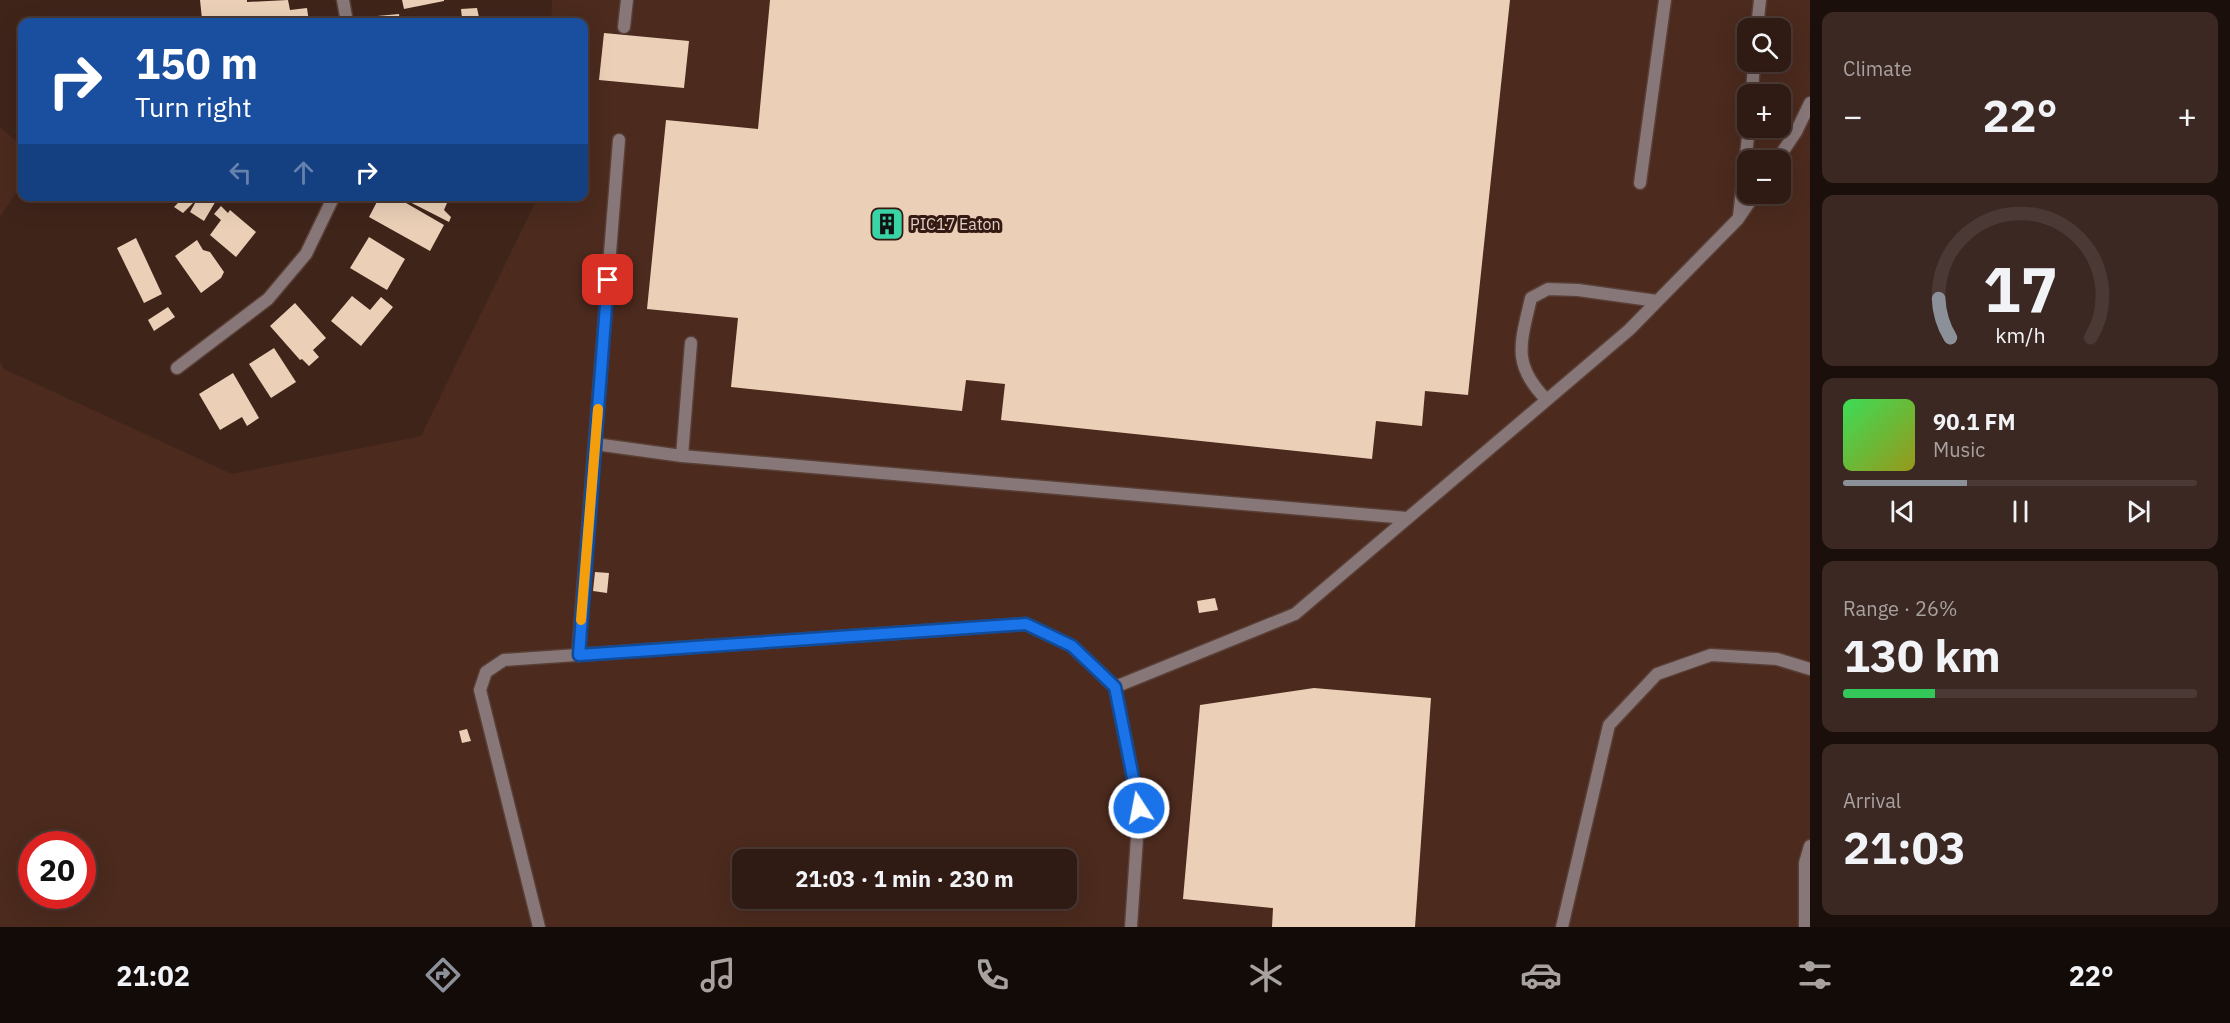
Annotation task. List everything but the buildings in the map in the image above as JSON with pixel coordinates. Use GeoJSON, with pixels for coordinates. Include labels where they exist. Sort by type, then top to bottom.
{"type":"FeatureCollection","features":[{"type":"Feature","properties":{"kind":"street"},"geometry":{"type":"LineString","coordinates":[[343,0],[346,18]]}},
{"type":"Feature","properties":{"kind":"street"},"geometry":{"type":"LineString","coordinates":[[624,27],[627,0]]}},
{"type":"Feature","properties":{"kind":"street"},"geometry":{"type":"LineString","coordinates":[[1640,183],[1665,0]]}},
{"type":"Feature","properties":{"kind":"street"},"geometry":{"type":"LineString","coordinates":[[1758,18],[1760,0]]}},
{"type":"Feature","properties":{"kind":"street"},"geometry":{"type":"LineString","coordinates":[[1784,150],[1810,103]]}},
{"type":"Feature","properties":{"kind":"street"},"geometry":{"type":"LineString","coordinates":[[1738,219],[1748,138]]}},
{"type":"Feature","properties":{"kind":"street"},"geometry":{"type":"LineString","coordinates":[[579,655],[619,140]]}},
{"type":"Feature","properties":{"kind":"street"},"geometry":{"type":"LineString","coordinates":[[177,368],[268,299],[306,254],[332,201]]}},
{"type":"Feature","properties":{"kind":"street"},"geometry":{"type":"LineString","coordinates":[[1115,687],[1294,614],[1629,330],[1738,219],[1748,204]]}},
{"type":"Feature","properties":{"kind":"street"},"geometry":{"type":"LineString","coordinates":[[1546,399],[1531,384],[1524,368],[1520,347],[1531,298],[1548,288],[1657,301]]}},
{"type":"Feature","properties":{"kind":"street"},"geometry":{"type":"LineString","coordinates":[[682,456],[691,343]]}},
{"type":"Feature","properties":{"kind":"street"},"geometry":{"type":"LineString","coordinates":[[595,444],[682,456],[1407,518]]}},
{"type":"Feature","properties":{"kind":"street"},"geometry":{"type":"LineString","coordinates":[[539,927],[480,690],[486,672],[504,660],[1026,624],[1072,646],[1115,687],[1139,808],[1131,927]]}},
{"type":"Feature","properties":{"kind":"street"},"geometry":{"type":"LineString","coordinates":[[1562,927],[1610,725],[1657,674],[1711,655],[1777,659],[1810,669]]}},
{"type":"Feature","properties":{"kind":"street"},"geometry":{"type":"LineString","coordinates":[[1805,927],[1805,863],[1810,846]]}},
{"type":"Feature","properties":{"kind":"shaded area"},"geometry":{"type":"Polygon","coordinates":[[[552,0],[1810,0],[1810,927],[0,927],[0,361],[4,369],[232,474],[421,436],[536,201],[588,201],[588,18],[551,18],[552,0]]]}},
{"type":"Feature","properties":{"kind":"shaded area"},"geometry":{"type":"Polygon","coordinates":[[[0,127],[18,143],[18,190],[0,217],[0,127]]]}},
{"type":"Feature","properties":{"kind":"slow traffic"},"geometry":{"type":"LineString","coordinates":[[581,620],[598,409]]}},
{"type":"Feature","properties":{"kind":"place","name":"PIC17 Eaton"},"geometry":{"type":"Point","coordinates":[887,224]}},
{"type":"Feature","properties":{"kind":"route"},"geometry":{"type":"LineString","coordinates":[[608,280],[579,655],[1026,624],[1072,646],[1115,687],[1139,808]]}}]}
